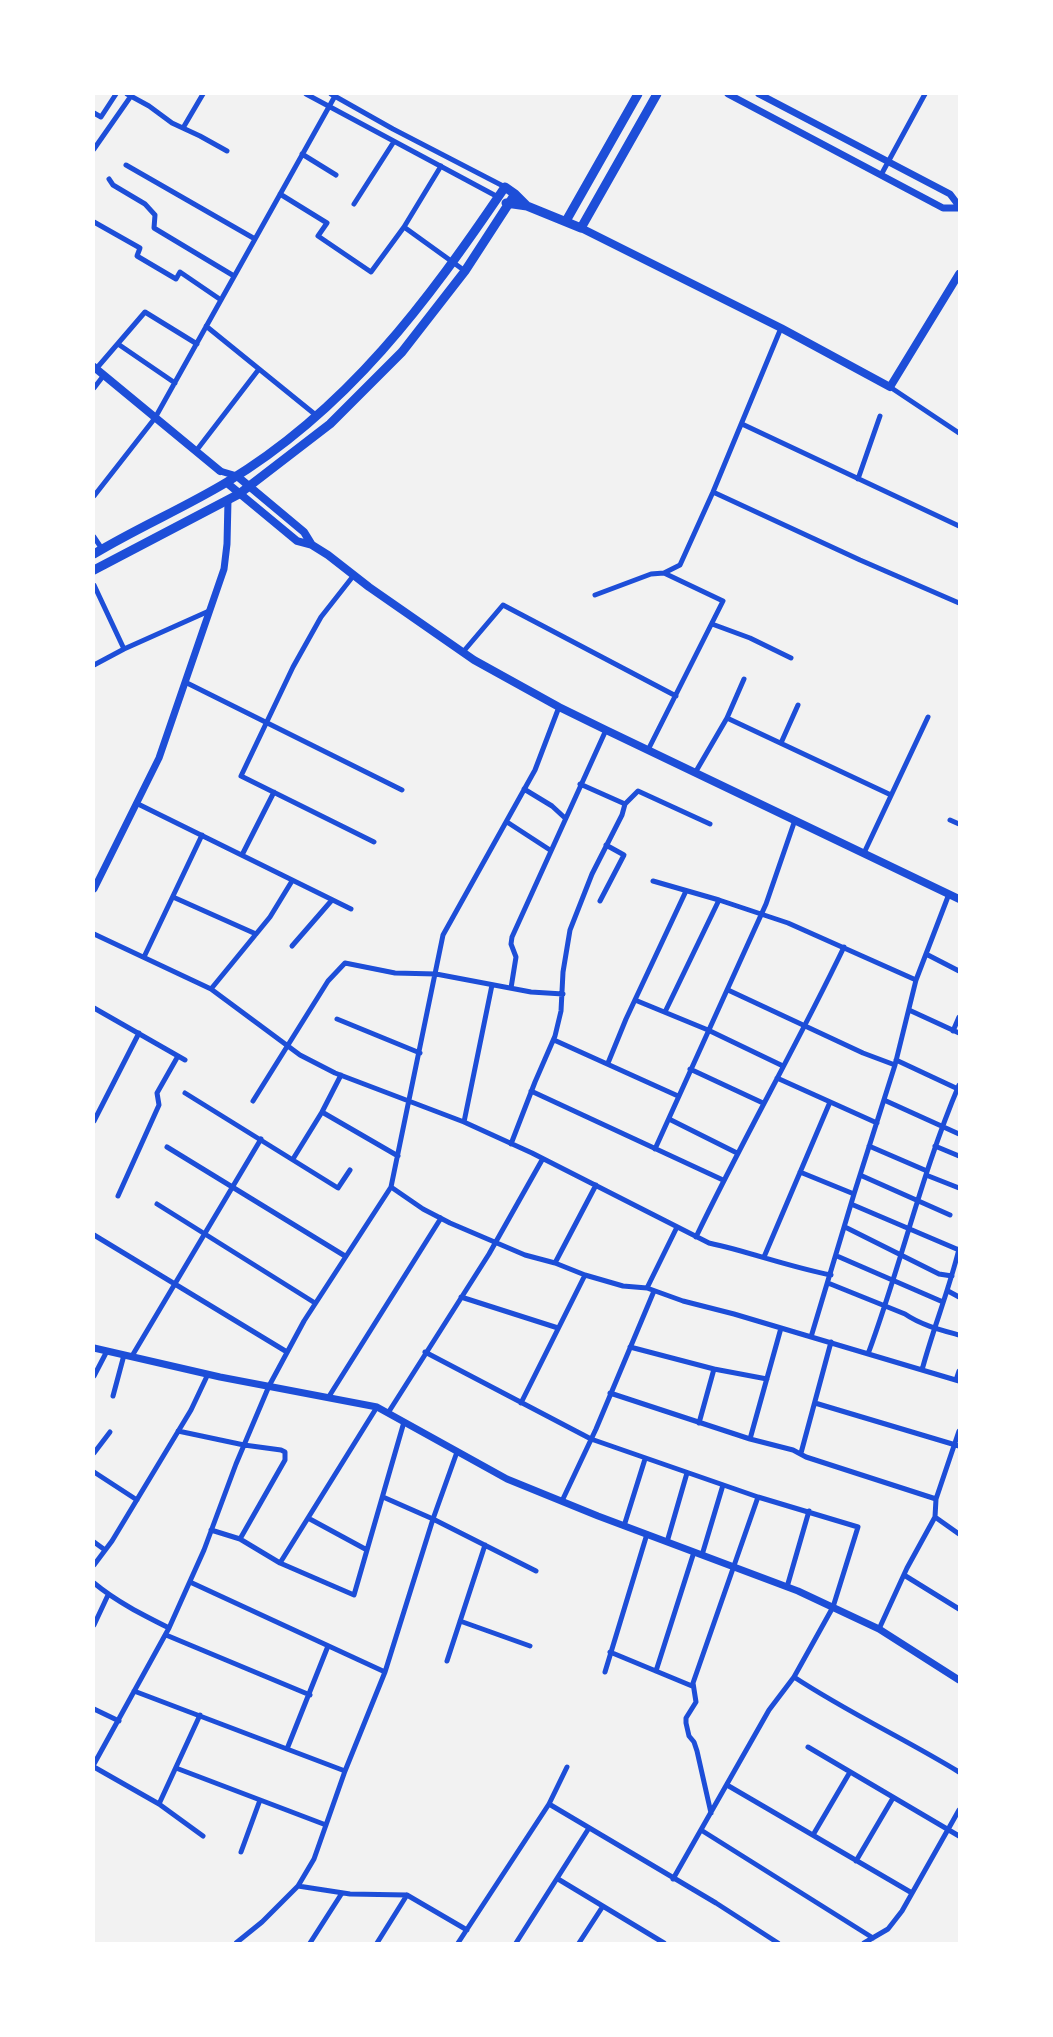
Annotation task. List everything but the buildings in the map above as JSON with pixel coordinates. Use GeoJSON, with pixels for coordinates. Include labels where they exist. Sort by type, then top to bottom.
{"type":"FeatureCollection","features":[{"type":"Feature","properties":{"kind":"main road"},"geometry":{"type":"LineString","coordinates":[[566,221],[638,94]]}},
{"type":"Feature","properties":{"kind":"main road"},"geometry":{"type":"LineString","coordinates":[[582,228],[657,94]]}},
{"type":"Feature","properties":{"kind":"main road"},"geometry":{"type":"LineString","coordinates":[[98,551],[226,483],[318,416],[385,348],[453,263],[505,187],[527,206]]}},
{"type":"Feature","properties":{"kind":"main road"},"geometry":{"type":"LineString","coordinates":[[94,570],[239,494],[330,424],[402,352],[465,272],[515,194]]}},
{"type":"Feature","properties":{"kind":"main road"},"geometry":{"type":"LineString","coordinates":[[498,197],[509,204],[527,206],[582,228],[781,328],[890,387],[959,274]]}},
{"type":"Feature","properties":{"kind":"main road"},"geometry":{"type":"LineString","coordinates":[[95,368],[220,470]]}},
{"type":"Feature","properties":{"kind":"main road"},"geometry":{"type":"LineString","coordinates":[[237,476],[304,532],[312,545]]}},
{"type":"Feature","properties":{"kind":"main road"},"geometry":{"type":"LineString","coordinates":[[226,483],[297,541],[312,545],[463,652],[559,707],[959,899]]}},
{"type":"Feature","properties":{"kind":"street"},"geometry":{"type":"LineString","coordinates":[[94,113],[100,117],[116,94]]}},
{"type":"Feature","properties":{"kind":"street"},"geometry":{"type":"LineString","coordinates":[[183,128],[203,94]]}},
{"type":"Feature","properties":{"kind":"street"},"geometry":{"type":"LineString","coordinates":[[306,94],[393,143],[498,197]]}},
{"type":"Feature","properties":{"kind":"street"},"geometry":{"type":"LineString","coordinates":[[316,100],[322,94]]}},
{"type":"Feature","properties":{"kind":"street"},"geometry":{"type":"LineString","coordinates":[[728,94],[943,208],[959,207]]}},
{"type":"Feature","properties":{"kind":"street"},"geometry":{"type":"LineString","coordinates":[[759,94],[950,194],[959,207]]}},
{"type":"Feature","properties":{"kind":"street"},"geometry":{"type":"LineString","coordinates":[[881,175],[925,94]]}},
{"type":"Feature","properties":{"kind":"street"},"geometry":{"type":"LineString","coordinates":[[94,149],[129,95],[149,106],[172,123],[227,150]]}},
{"type":"Feature","properties":{"kind":"street"},"geometry":{"type":"LineString","coordinates":[[95,492],[155,418],[329,107],[333,95],[393,129],[505,187]]}},
{"type":"Feature","properties":{"kind":"street"},"geometry":{"type":"LineString","coordinates":[[354,204],[393,143]]}},
{"type":"Feature","properties":{"kind":"street"},"geometry":{"type":"LineString","coordinates":[[302,154],[336,175]]}},
{"type":"Feature","properties":{"kind":"street"},"geometry":{"type":"LineString","coordinates":[[126,165],[255,239]]}},
{"type":"Feature","properties":{"kind":"street"},"geometry":{"type":"LineString","coordinates":[[280,194],[327,223],[318,236],[372,272],[404,227],[440,166]]}},
{"type":"Feature","properties":{"kind":"street"},"geometry":{"type":"LineString","coordinates":[[109,179],[113,185],[145,204],[155,215],[154,228],[234,276]]}},
{"type":"Feature","properties":{"kind":"street"},"geometry":{"type":"LineString","coordinates":[[94,222],[140,248],[137,256],[176,279],[180,272],[221,300]]}},
{"type":"Feature","properties":{"kind":"street"},"geometry":{"type":"LineString","coordinates":[[404,227],[465,272]]}},
{"type":"Feature","properties":{"kind":"street"},"geometry":{"type":"LineString","coordinates":[[95,368],[145,312],[196,344]]}},
{"type":"Feature","properties":{"kind":"street"},"geometry":{"type":"LineString","coordinates":[[206,326],[318,416]]}},
{"type":"Feature","properties":{"kind":"street"},"geometry":{"type":"LineString","coordinates":[[595,595],[680,565],[742,424],[781,328]]}},
{"type":"Feature","properties":{"kind":"street"},"geometry":{"type":"LineString","coordinates":[[118,344],[175,383]]}},
{"type":"Feature","properties":{"kind":"street"},"geometry":{"type":"LineString","coordinates":[[196,451],[260,369]]}},
{"type":"Feature","properties":{"kind":"street"},"geometry":{"type":"LineString","coordinates":[[94,388],[104,376]]}},
{"type":"Feature","properties":{"kind":"street"},"geometry":{"type":"LineString","coordinates":[[890,387],[959,433]]}},
{"type":"Feature","properties":{"kind":"street"},"geometry":{"type":"LineString","coordinates":[[858,478],[880,416]]}},
{"type":"Feature","properties":{"kind":"street"},"geometry":{"type":"LineString","coordinates":[[742,424],[959,526]]}},
{"type":"Feature","properties":{"kind":"street"},"geometry":{"type":"LineString","coordinates":[[220,470],[237,476]]}},
{"type":"Feature","properties":{"kind":"street"},"geometry":{"type":"LineString","coordinates":[[220,470],[226,483]]}},
{"type":"Feature","properties":{"kind":"street"},"geometry":{"type":"LineString","coordinates":[[713,492],[860,560],[959,603]]}},
{"type":"Feature","properties":{"kind":"street"},"geometry":{"type":"LineString","coordinates":[[94,889],[159,758],[224,569],[228,544],[228,500]]}},
{"type":"Feature","properties":{"kind":"street"},"geometry":{"type":"LineString","coordinates":[[94,538],[98,551]]}},
{"type":"Feature","properties":{"kind":"street"},"geometry":{"type":"LineString","coordinates":[[648,750],[724,601],[664,572]]}},
{"type":"Feature","properties":{"kind":"street"},"geometry":{"type":"LineString","coordinates":[[354,575],[321,617],[266,722],[241,776],[374,842]]}},
{"type":"Feature","properties":{"kind":"street"},"geometry":{"type":"LineString","coordinates":[[94,585],[124,648]]}},
{"type":"Feature","properties":{"kind":"street"},"geometry":{"type":"LineString","coordinates":[[463,652],[503,605],[676,696]]}},
{"type":"Feature","properties":{"kind":"street"},"geometry":{"type":"LineString","coordinates":[[94,665],[124,648],[209,611]]}},
{"type":"Feature","properties":{"kind":"street"},"geometry":{"type":"LineString","coordinates":[[712,624],[750,638],[791,658]]}},
{"type":"Feature","properties":{"kind":"street"},"geometry":{"type":"LineString","coordinates":[[695,773],[727,718],[744,679]]}},
{"type":"Feature","properties":{"kind":"street"},"geometry":{"type":"LineString","coordinates":[[185,682],[402,790]]}},
{"type":"Feature","properties":{"kind":"street"},"geometry":{"type":"LineString","coordinates":[[781,743],[798,705]]}},
{"type":"Feature","properties":{"kind":"street"},"geometry":{"type":"LineString","coordinates":[[203,1836],[159,1804],[94,1766],[169,1628],[190,1582],[269,1386],[315,1304],[391,1187],[443,935],[535,770],[559,707]]}},
{"type":"Feature","properties":{"kind":"street"},"geometry":{"type":"LineString","coordinates":[[727,718],[891,795]]}},
{"type":"Feature","properties":{"kind":"street"},"geometry":{"type":"LineString","coordinates":[[864,853],[928,718]]}},
{"type":"Feature","properties":{"kind":"street"},"geometry":{"type":"LineString","coordinates":[[511,988],[516,957],[510,944],[512,937],[606,730]]}},
{"type":"Feature","properties":{"kind":"street"},"geometry":{"type":"LineString","coordinates":[[580,784],[625,804]]}},
{"type":"Feature","properties":{"kind":"street"},"geometry":{"type":"LineString","coordinates":[[524,789],[552,806],[565,818]]}},
{"type":"Feature","properties":{"kind":"street"},"geometry":{"type":"LineString","coordinates":[[511,1144],[531,1091],[554,1040],[563,994],[563,972],[570,930],[592,874],[625,804],[638,791],[710,824]]}},
{"type":"Feature","properties":{"kind":"street"},"geometry":{"type":"LineString","coordinates":[[242,855],[274,792]]}},
{"type":"Feature","properties":{"kind":"street"},"geometry":{"type":"LineString","coordinates":[[136,803],[350,909]]}},
{"type":"Feature","properties":{"kind":"street"},"geometry":{"type":"LineString","coordinates":[[654,1148],[728,990],[761,914],[795,820]]}},
{"type":"Feature","properties":{"kind":"street"},"geometry":{"type":"LineString","coordinates":[[950,820],[959,824]]}},
{"type":"Feature","properties":{"kind":"street"},"geometry":{"type":"LineString","coordinates":[[507,822],[550,850]]}},
{"type":"Feature","properties":{"kind":"street"},"geometry":{"type":"LineString","coordinates":[[144,957],[202,835]]}},
{"type":"Feature","properties":{"kind":"street"},"geometry":{"type":"LineString","coordinates":[[600,901],[624,855],[606,845]]}},
{"type":"Feature","properties":{"kind":"street"},"geometry":{"type":"LineString","coordinates":[[211,989],[270,917],[292,881]]}},
{"type":"Feature","properties":{"kind":"street"},"geometry":{"type":"LineString","coordinates":[[653,881],[788,923],[916,980]]}},
{"type":"Feature","properties":{"kind":"street"},"geometry":{"type":"LineString","coordinates":[[608,1064],[635,1000],[686,891]]}},
{"type":"Feature","properties":{"kind":"street"},"geometry":{"type":"LineString","coordinates":[[811,1337],[896,1063],[916,980],[949,894]]}},
{"type":"Feature","properties":{"kind":"street"},"geometry":{"type":"LineString","coordinates":[[173,897],[256,934]]}},
{"type":"Feature","properties":{"kind":"street"},"geometry":{"type":"LineString","coordinates":[[292,946],[332,900]]}},
{"type":"Feature","properties":{"kind":"street"},"geometry":{"type":"LineString","coordinates":[[665,1012],[719,900]]}},
{"type":"Feature","properties":{"kind":"street"},"geometry":{"type":"LineString","coordinates":[[94,934],[196,984],[211,989],[300,1055],[341,1075],[464,1122],[596,1185],[709,1243],[805,1270],[831,1275]]}},
{"type":"Feature","properties":{"kind":"street"},"geometry":{"type":"LineString","coordinates":[[696,1236],[763,1103],[806,1026],[844,947]]}},
{"type":"Feature","properties":{"kind":"street"},"geometry":{"type":"LineString","coordinates":[[926,954],[959,971]]}},
{"type":"Feature","properties":{"kind":"street"},"geometry":{"type":"LineString","coordinates":[[253,1102],[328,981],[345,963],[395,974],[436,974],[531,992],[563,994]]}},
{"type":"Feature","properties":{"kind":"street"},"geometry":{"type":"LineString","coordinates":[[464,1122],[492,985]]}},
{"type":"Feature","properties":{"kind":"street"},"geometry":{"type":"LineString","coordinates":[[728,990],[806,1026],[958,1087],[935,1146],[902,1256],[868,1354]]}},
{"type":"Feature","properties":{"kind":"street"},"geometry":{"type":"LineString","coordinates":[[635,1000],[708,1030],[784,1066]]}},
{"type":"Feature","properties":{"kind":"street"},"geometry":{"type":"LineString","coordinates":[[94,1008],[185,1060]]}},
{"type":"Feature","properties":{"kind":"street"},"geometry":{"type":"LineString","coordinates":[[909,1010],[959,1033]]}},
{"type":"Feature","properties":{"kind":"street"},"geometry":{"type":"LineString","coordinates":[[953,1030],[959,1017]]}},
{"type":"Feature","properties":{"kind":"street"},"geometry":{"type":"LineString","coordinates":[[337,1020],[420,1053]]}},
{"type":"Feature","properties":{"kind":"street"},"geometry":{"type":"LineString","coordinates":[[94,1121],[139,1033]]}},
{"type":"Feature","properties":{"kind":"street"},"geometry":{"type":"LineString","coordinates":[[554,1040],[678,1096]]}},
{"type":"Feature","properties":{"kind":"street"},"geometry":{"type":"LineString","coordinates":[[118,1196],[159,1105],[157,1093],[178,1056]]}},
{"type":"Feature","properties":{"kind":"street"},"geometry":{"type":"LineString","coordinates":[[690,1069],[763,1103]]}},
{"type":"Feature","properties":{"kind":"street"},"geometry":{"type":"LineString","coordinates":[[293,1159],[322,1112],[341,1075]]}},
{"type":"Feature","properties":{"kind":"street"},"geometry":{"type":"LineString","coordinates":[[777,1078],[877,1123]]}},
{"type":"Feature","properties":{"kind":"street"},"geometry":{"type":"LineString","coordinates":[[531,1091],[724,1180]]}},
{"type":"Feature","properties":{"kind":"street"},"geometry":{"type":"LineString","coordinates":[[185,1093],[338,1188],[350,1170]]}},
{"type":"Feature","properties":{"kind":"street"},"geometry":{"type":"LineString","coordinates":[[884,1100],[959,1134]]}},
{"type":"Feature","properties":{"kind":"street"},"geometry":{"type":"LineString","coordinates":[[764,1257],[830,1102]]}},
{"type":"Feature","properties":{"kind":"street"},"geometry":{"type":"LineString","coordinates":[[322,1112],[398,1156]]}},
{"type":"Feature","properties":{"kind":"street"},"geometry":{"type":"LineString","coordinates":[[669,1119],[737,1153]]}},
{"type":"Feature","properties":{"kind":"street"},"geometry":{"type":"LineString","coordinates":[[112,1396],[128,1356],[175,1283],[261,1139]]}},
{"type":"Feature","properties":{"kind":"street"},"geometry":{"type":"LineString","coordinates":[[869,1146],[959,1188]]}},
{"type":"Feature","properties":{"kind":"street"},"geometry":{"type":"LineString","coordinates":[[935,1146],[959,1156]]}},
{"type":"Feature","properties":{"kind":"street"},"geometry":{"type":"LineString","coordinates":[[167,1147],[345,1256]]}},
{"type":"Feature","properties":{"kind":"street"},"geometry":{"type":"LineString","coordinates":[[388,1412],[494,1243],[542,1160]]}},
{"type":"Feature","properties":{"kind":"street"},"geometry":{"type":"LineString","coordinates":[[800,1172],[854,1194]]}},
{"type":"Feature","properties":{"kind":"street"},"geometry":{"type":"LineString","coordinates":[[860,1176],[950,1215]]}},
{"type":"Feature","properties":{"kind":"street"},"geometry":{"type":"LineString","coordinates":[[555,1263],[596,1185]]}},
{"type":"Feature","properties":{"kind":"street"},"geometry":{"type":"LineString","coordinates":[[391,1187],[403,1197],[441,1218],[525,1256],[555,1263],[584,1275],[623,1286],[647,1288],[682,1301],[831,1342],[958,1380],[959,1371]]}},
{"type":"Feature","properties":{"kind":"street"},"geometry":{"type":"LineString","coordinates":[[157,1204],[315,1304]]}},
{"type":"Feature","properties":{"kind":"street"},"geometry":{"type":"LineString","coordinates":[[851,1204],[959,1249],[948,1291],[934,1328],[922,1370]]}},
{"type":"Feature","properties":{"kind":"street"},"geometry":{"type":"LineString","coordinates":[[328,1398],[441,1218]]}},
{"type":"Feature","properties":{"kind":"street"},"geometry":{"type":"LineString","coordinates":[[647,1288],[677,1227]]}},
{"type":"Feature","properties":{"kind":"street"},"geometry":{"type":"LineString","coordinates":[[845,1227],[939,1274],[952,1276]]}},
{"type":"Feature","properties":{"kind":"street"},"geometry":{"type":"LineString","coordinates":[[94,1235],[287,1352]]}},
{"type":"Feature","properties":{"kind":"street"},"geometry":{"type":"LineString","coordinates":[[837,1256],[944,1302]]}},
{"type":"Feature","properties":{"kind":"street"},"geometry":{"type":"LineString","coordinates":[[521,1403],[584,1275]]}},
{"type":"Feature","properties":{"kind":"street"},"geometry":{"type":"LineString","coordinates":[[828,1283],[934,1328],[959,1335]]}},
{"type":"Feature","properties":{"kind":"street"},"geometry":{"type":"LineString","coordinates":[[562,1502],[654,1291]]}},
{"type":"Feature","properties":{"kind":"street"},"geometry":{"type":"LineString","coordinates":[[948,1291],[959,1297]]}},
{"type":"Feature","properties":{"kind":"street"},"geometry":{"type":"LineString","coordinates":[[461,1297],[558,1328]]}},
{"type":"Feature","properties":{"kind":"street"},"geometry":{"type":"LineString","coordinates":[[750,1439],[781,1328]]}},
{"type":"Feature","properties":{"kind":"street"},"geometry":{"type":"LineString","coordinates":[[802,1453],[831,1342]]}},
{"type":"Feature","properties":{"kind":"street"},"geometry":{"type":"LineString","coordinates":[[630,1347],[714,1369],[767,1379]]}},
{"type":"Feature","properties":{"kind":"street"},"geometry":{"type":"LineString","coordinates":[[94,1348],[208,1374],[377,1407],[507,1479],[624,1526],[787,1587],[878,1628],[959,1680]]}},
{"type":"Feature","properties":{"kind":"street"},"geometry":{"type":"LineString","coordinates":[[94,1376],[108,1351]]}},
{"type":"Feature","properties":{"kind":"street"},"geometry":{"type":"LineString","coordinates":[[425,1352],[591,1439],[758,1497],[858,1527],[833,1607],[794,1677],[769,1710],[673,1879]]}},
{"type":"Feature","properties":{"kind":"street"},"geometry":{"type":"LineString","coordinates":[[699,1423],[714,1369]]}},
{"type":"Feature","properties":{"kind":"street"},"geometry":{"type":"LineString","coordinates":[[94,1565],[106,1550],[178,1432],[208,1374]]}},
{"type":"Feature","properties":{"kind":"street"},"geometry":{"type":"LineString","coordinates":[[610,1393],[750,1439],[802,1453],[806,1457],[936,1499]]}},
{"type":"Feature","properties":{"kind":"street"},"geometry":{"type":"LineString","coordinates":[[815,1403],[957,1445]]}},
{"type":"Feature","properties":{"kind":"street"},"geometry":{"type":"LineString","coordinates":[[280,1563],[377,1407]]}},
{"type":"Feature","properties":{"kind":"street"},"geometry":{"type":"LineString","coordinates":[[211,1530],[240,1539],[280,1563],[354,1595],[404,1422]]}},
{"type":"Feature","properties":{"kind":"street"},"geometry":{"type":"LineString","coordinates":[[878,1628],[935,1517],[936,1499],[957,1445],[959,1431]]}},
{"type":"Feature","properties":{"kind":"street"},"geometry":{"type":"LineString","coordinates":[[94,1453],[110,1432]]}},
{"type":"Feature","properties":{"kind":"street"},"geometry":{"type":"LineString","coordinates":[[178,1432],[281,1450],[286,1456],[240,1539]]}},
{"type":"Feature","properties":{"kind":"street"},"geometry":{"type":"LineString","coordinates":[[236,1943],[262,1922],[298,1886],[314,1859],[345,1770],[385,1672],[433,1519],[457,1452]]}},
{"type":"Feature","properties":{"kind":"street"},"geometry":{"type":"LineString","coordinates":[[624,1526],[645,1459]]}},
{"type":"Feature","properties":{"kind":"street"},"geometry":{"type":"LineString","coordinates":[[94,1472],[137,1500]]}},
{"type":"Feature","properties":{"kind":"street"},"geometry":{"type":"LineString","coordinates":[[667,1542],[687,1473]]}},
{"type":"Feature","properties":{"kind":"street"},"geometry":{"type":"LineString","coordinates":[[702,1555],[723,1485]]}},
{"type":"Feature","properties":{"kind":"street"},"geometry":{"type":"LineString","coordinates":[[382,1496],[433,1519],[536,1571]]}},
{"type":"Feature","properties":{"kind":"street"},"geometry":{"type":"LineString","coordinates":[[711,1813],[697,1751],[694,1742],[688,1736],[686,1718],[696,1702],[692,1686],[758,1497]]}},
{"type":"Feature","properties":{"kind":"street"},"geometry":{"type":"LineString","coordinates":[[787,1587],[809,1511]]}},
{"type":"Feature","properties":{"kind":"street"},"geometry":{"type":"LineString","coordinates":[[935,1517],[959,1534]]}},
{"type":"Feature","properties":{"kind":"street"},"geometry":{"type":"LineString","coordinates":[[308,1518],[367,1550]]}},
{"type":"Feature","properties":{"kind":"street"},"geometry":{"type":"LineString","coordinates":[[604,1672],[647,1534]]}},
{"type":"Feature","properties":{"kind":"street"},"geometry":{"type":"LineString","coordinates":[[94,1542],[106,1550]]}},
{"type":"Feature","properties":{"kind":"street"},"geometry":{"type":"LineString","coordinates":[[447,1661],[485,1545]]}},
{"type":"Feature","properties":{"kind":"street"},"geometry":{"type":"LineString","coordinates":[[656,1671],[694,1552]]}},
{"type":"Feature","properties":{"kind":"street"},"geometry":{"type":"LineString","coordinates":[[904,1575],[959,1609]]}},
{"type":"Feature","properties":{"kind":"street"},"geometry":{"type":"LineString","coordinates":[[190,1582],[385,1672]]}},
{"type":"Feature","properties":{"kind":"street"},"geometry":{"type":"LineString","coordinates":[[94,1583],[108,1595],[169,1628]]}},
{"type":"Feature","properties":{"kind":"street"},"geometry":{"type":"LineString","coordinates":[[94,1625],[108,1595]]}},
{"type":"Feature","properties":{"kind":"street"},"geometry":{"type":"LineString","coordinates":[[460,1621],[530,1646]]}},
{"type":"Feature","properties":{"kind":"street"},"geometry":{"type":"LineString","coordinates":[[166,1634],[310,1695]]}},
{"type":"Feature","properties":{"kind":"street"},"geometry":{"type":"LineString","coordinates":[[287,1749],[328,1646]]}},
{"type":"Feature","properties":{"kind":"street"},"geometry":{"type":"LineString","coordinates":[[610,1652],[692,1686]]}},
{"type":"Feature","properties":{"kind":"street"},"geometry":{"type":"LineString","coordinates":[[794,1677],[959,1772]]}},
{"type":"Feature","properties":{"kind":"street"},"geometry":{"type":"LineString","coordinates":[[134,1690],[345,1770]]}},
{"type":"Feature","properties":{"kind":"street"},"geometry":{"type":"LineString","coordinates":[[94,1709],[119,1721]]}},
{"type":"Feature","properties":{"kind":"street"},"geometry":{"type":"LineString","coordinates":[[159,1804],[200,1716]]}},
{"type":"Feature","properties":{"kind":"street"},"geometry":{"type":"LineString","coordinates":[[808,1747],[959,1836]]}},
{"type":"Feature","properties":{"kind":"street"},"geometry":{"type":"LineString","coordinates":[[458,1943],[549,1804],[567,1767]]}},
{"type":"Feature","properties":{"kind":"street"},"geometry":{"type":"LineString","coordinates":[[176,1768],[326,1825]]}},
{"type":"Feature","properties":{"kind":"street"},"geometry":{"type":"LineString","coordinates":[[813,1835],[850,1772]]}},
{"type":"Feature","properties":{"kind":"street"},"geometry":{"type":"LineString","coordinates":[[727,1785],[912,1893]]}},
{"type":"Feature","properties":{"kind":"street"},"geometry":{"type":"LineString","coordinates":[[856,1861],[893,1798]]}},
{"type":"Feature","properties":{"kind":"street"},"geometry":{"type":"LineString","coordinates":[[241,1852],[260,1800]]}},
{"type":"Feature","properties":{"kind":"street"},"geometry":{"type":"LineString","coordinates":[[549,1804],[716,1903],[774,1942]]}},
{"type":"Feature","properties":{"kind":"street"},"geometry":{"type":"LineString","coordinates":[[864,1943],[888,1929],[902,1912],[959,1810]]}},
{"type":"Feature","properties":{"kind":"street"},"geometry":{"type":"LineString","coordinates":[[516,1943],[589,1828]]}},
{"type":"Feature","properties":{"kind":"street"},"geometry":{"type":"LineString","coordinates":[[701,1830],[873,1938]]}},
{"type":"Feature","properties":{"kind":"street"},"geometry":{"type":"LineString","coordinates":[[558,1879],[664,1943]]}},
{"type":"Feature","properties":{"kind":"street"},"geometry":{"type":"LineString","coordinates":[[298,1886],[342,1893],[407,1895],[467,1930]]}},
{"type":"Feature","properties":{"kind":"street"},"geometry":{"type":"LineString","coordinates":[[310,1943],[342,1893]]}},
{"type":"Feature","properties":{"kind":"street"},"geometry":{"type":"LineString","coordinates":[[377,1943],[407,1895]]}},
{"type":"Feature","properties":{"kind":"street"},"geometry":{"type":"LineString","coordinates":[[579,1943],[602,1906]]}}]}
